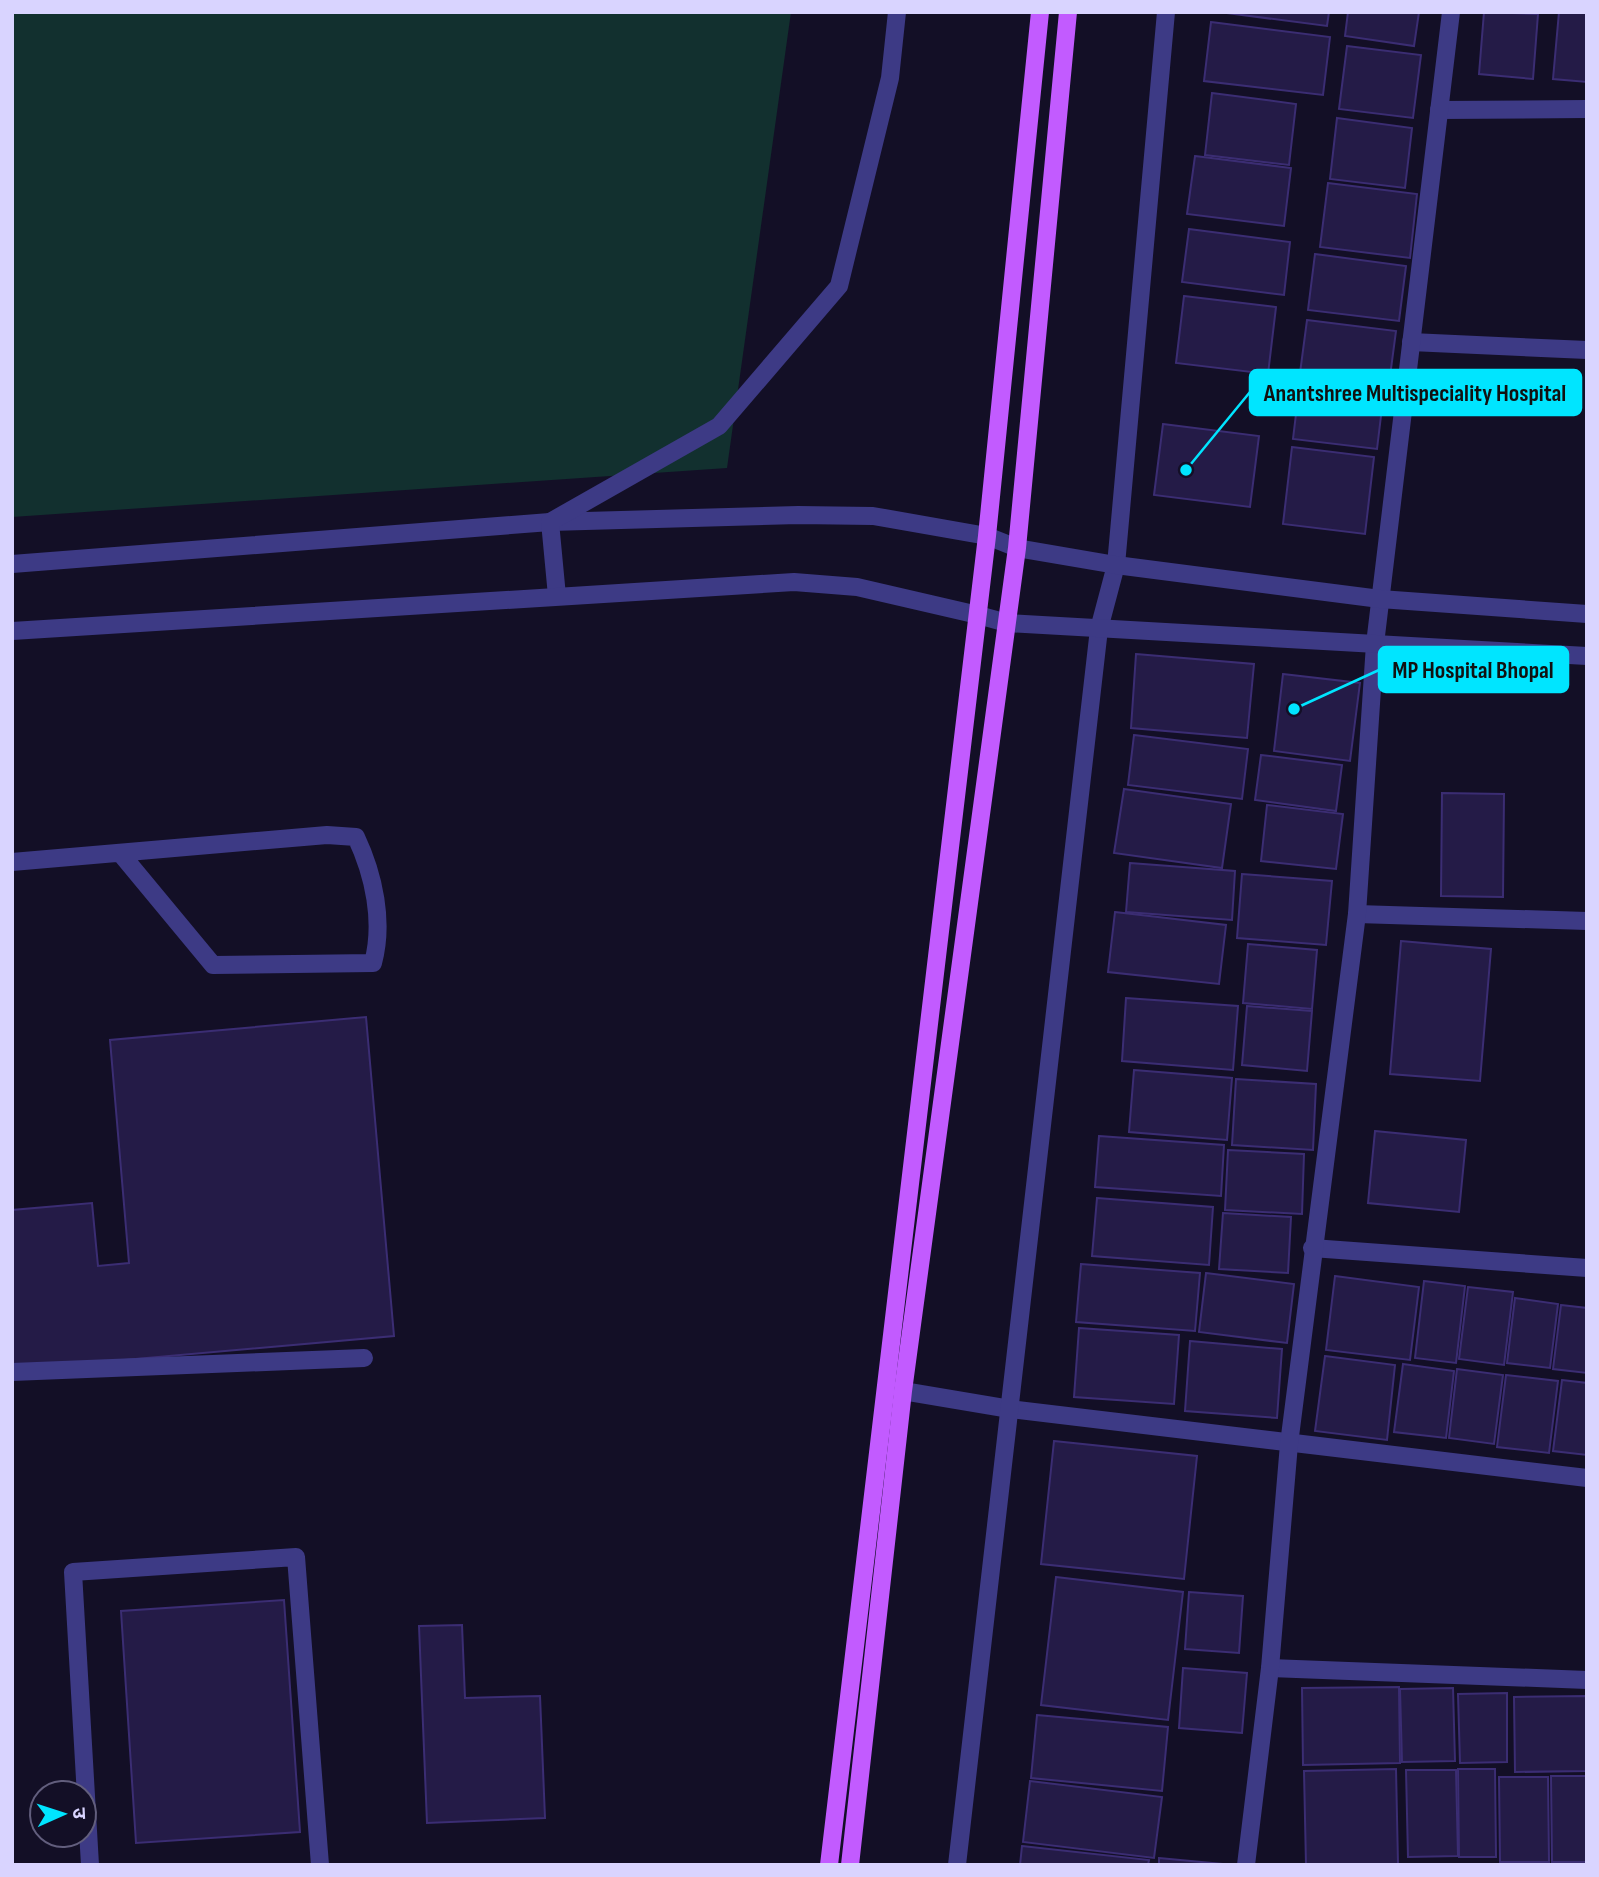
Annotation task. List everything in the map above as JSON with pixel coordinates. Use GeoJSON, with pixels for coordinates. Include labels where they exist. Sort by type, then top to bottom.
{"type":"FeatureCollection","features":[{"type":"Feature","properties":{"kind":"main road"},"geometry":{"type":"LineString","coordinates":[[829,1865],[987,536],[1040,12]]}},
{"type":"Feature","properties":{"kind":"main road"},"geometry":{"type":"LineString","coordinates":[[850,1865],[903,1391],[1017,548],[1068,12]]}},
{"type":"Feature","properties":{"kind":"street"},"geometry":{"type":"LineString","coordinates":[[550,522],[719,426],[839,286],[890,78],[897,12]]}},
{"type":"Feature","properties":{"kind":"street"},"geometry":{"type":"LineString","coordinates":[[957,1865],[1099,629],[1116,565],[1166,12]]}},
{"type":"Feature","properties":{"kind":"street"},"geometry":{"type":"LineString","coordinates":[[1246,1865],[1270,1668],[1289,1444],[1312,1248],[1357,914],[1375,644],[1451,12]]}},
{"type":"Feature","properties":{"kind":"street"},"geometry":{"type":"LineString","coordinates":[[1439,110],[1587,109]]}},
{"type":"Feature","properties":{"kind":"street"},"geometry":{"type":"LineString","coordinates":[[1411,342],[1587,350]]}},
{"type":"Feature","properties":{"kind":"street"},"geometry":{"type":"LineString","coordinates":[[12,564],[550,522],[798,515],[873,516],[987,536],[1017,548],[1116,565],[1380,599],[1587,614]]}},
{"type":"Feature","properties":{"kind":"street"},"geometry":{"type":"LineString","coordinates":[[550,522],[557,596]]}},
{"type":"Feature","properties":{"kind":"street"},"geometry":{"type":"LineString","coordinates":[[12,631],[794,582],[857,587],[1007,624],[1587,656]]}},
{"type":"Feature","properties":{"kind":"street"},"geometry":{"type":"LineString","coordinates":[[12,862],[121,855],[327,835],[356,837],[371,868],[379,942],[373,963],[213,965],[121,855]]}},
{"type":"Feature","properties":{"kind":"street"},"geometry":{"type":"LineString","coordinates":[[1357,914],[1587,921]]}},
{"type":"Feature","properties":{"kind":"street"},"geometry":{"type":"LineString","coordinates":[[1312,1248],[1587,1268]]}},
{"type":"Feature","properties":{"kind":"street"},"geometry":{"type":"LineString","coordinates":[[12,1372],[364,1358]]}},
{"type":"Feature","properties":{"kind":"street"},"geometry":{"type":"LineString","coordinates":[[903,1391],[1010,1409],[1587,1478]]}},
{"type":"Feature","properties":{"kind":"street"},"geometry":{"type":"LineString","coordinates":[[90,1865],[73,1572],[296,1557],[320,1865]]}},
{"type":"Feature","properties":{"kind":"street"},"geometry":{"type":"LineString","coordinates":[[1270,1668],[1587,1680]]}},
{"type":"Feature","properties":{"kind":"green space"},"geometry":{"type":"Polygon","coordinates":[[[12,12],[791,12],[727,468],[12,517],[12,12]]]}},
{"type":"Feature","properties":{"kind":"building"},"geometry":{"type":"Polygon","coordinates":[[[1219,12],[1329,12],[1327,26],[1219,12]]]}},
{"type":"Feature","properties":{"kind":"building"},"geometry":{"type":"Polygon","coordinates":[[[1348,12],[1419,12],[1414,46],[1345,36],[1348,12]]]}},
{"type":"Feature","properties":{"kind":"building"},"geometry":{"type":"Polygon","coordinates":[[[1484,12],[1538,14],[1533,79],[1479,74],[1484,12]]]}},
{"type":"Feature","properties":{"kind":"building"},"geometry":{"type":"Polygon","coordinates":[[[1559,12],[1587,12],[1587,82],[1553,79],[1559,12]]]}},
{"type":"Feature","properties":{"kind":"building"},"geometry":{"type":"Polygon","coordinates":[[[1211,22],[1330,37],[1323,95],[1204,81],[1211,22]]]}},
{"type":"Feature","properties":{"kind":"building"},"geometry":{"type":"Polygon","coordinates":[[[1347,46],[1421,55],[1413,118],[1339,109],[1347,46]]]}},
{"type":"Feature","properties":{"kind":"building"},"geometry":{"type":"Polygon","coordinates":[[[1212,93],[1296,104],[1289,165],[1205,155],[1212,93]]]}},
{"type":"Feature","properties":{"kind":"building"},"geometry":{"type":"Polygon","coordinates":[[[1337,118],[1412,128],[1405,188],[1330,179],[1337,118]]]}},
{"type":"Feature","properties":{"kind":"building"},"geometry":{"type":"Polygon","coordinates":[[[1195,156],[1291,168],[1284,226],[1187,214],[1195,156]]]}},
{"type":"Feature","properties":{"kind":"building"},"geometry":{"type":"Polygon","coordinates":[[[1328,183],[1417,194],[1410,258],[1320,247],[1328,183]]]}},
{"type":"Feature","properties":{"kind":"building"},"geometry":{"type":"Polygon","coordinates":[[[1189,229],[1290,242],[1284,295],[1182,282],[1189,229]]]}},
{"type":"Feature","properties":{"kind":"building"},"geometry":{"type":"Polygon","coordinates":[[[1315,254],[1406,266],[1399,321],[1308,310],[1315,254]]]}},
{"type":"Feature","properties":{"kind":"building"},"geometry":{"type":"Polygon","coordinates":[[[1184,296],[1276,307],[1268,374],[1176,363],[1184,296]]]}},
{"type":"Feature","properties":{"kind":"building"},"geometry":{"type":"Polygon","coordinates":[[[1307,320],[1396,331],[1389,384],[1300,373],[1307,320]]]}},
{"type":"Feature","properties":{"kind":"building"},"geometry":{"type":"Polygon","coordinates":[[[1300,381],[1384,391],[1377,449],[1293,439],[1300,381]]]}},
{"type":"Feature","properties":{"kind":"building"},"geometry":{"type":"Polygon","coordinates":[[[1163,424],[1259,436],[1250,507],[1154,495],[1163,424]]]}},
{"type":"Feature","properties":{"kind":"building"},"geometry":{"type":"Polygon","coordinates":[[[1292,447],[1374,457],[1365,534],[1283,524],[1292,447]]]}},
{"type":"Feature","properties":{"kind":"building"},"geometry":{"type":"Polygon","coordinates":[[[1136,654],[1254,664],[1247,738],[1131,728],[1136,654]]]}},
{"type":"Feature","properties":{"kind":"building"},"geometry":{"type":"Polygon","coordinates":[[[1283,674],[1360,683],[1350,761],[1274,751],[1283,674]]]}},
{"type":"Feature","properties":{"kind":"building"},"geometry":{"type":"Polygon","coordinates":[[[1134,735],[1248,749],[1242,799],[1128,785],[1134,735]]]}},
{"type":"Feature","properties":{"kind":"building"},"geometry":{"type":"Polygon","coordinates":[[[1261,755],[1342,765],[1336,811],[1255,800],[1261,755]]]}},
{"type":"Feature","properties":{"kind":"building"},"geometry":{"type":"Polygon","coordinates":[[[1124,789],[1231,804],[1222,868],[1114,853],[1124,789]]]}},
{"type":"Feature","properties":{"kind":"building"},"geometry":{"type":"Polygon","coordinates":[[[1442,793],[1504,794],[1503,897],[1441,896],[1442,793]]]}},
{"type":"Feature","properties":{"kind":"building"},"geometry":{"type":"Polygon","coordinates":[[[1267,805],[1343,814],[1336,869],[1261,861],[1267,805]]]}},
{"type":"Feature","properties":{"kind":"building"},"geometry":{"type":"Polygon","coordinates":[[[1130,863],[1235,871],[1232,920],[1126,912],[1130,863]]]}},
{"type":"Feature","properties":{"kind":"building"},"geometry":{"type":"Polygon","coordinates":[[[1242,874],[1332,881],[1326,945],[1237,938],[1242,874]]]}},
{"type":"Feature","properties":{"kind":"building"},"geometry":{"type":"Polygon","coordinates":[[[1115,912],[1226,925],[1219,984],[1108,972],[1115,912]]]}},
{"type":"Feature","properties":{"kind":"building"},"geometry":{"type":"Polygon","coordinates":[[[1401,941],[1491,949],[1480,1081],[1390,1074],[1401,941]]]}},
{"type":"Feature","properties":{"kind":"building"},"geometry":{"type":"Polygon","coordinates":[[[1248,944],[1317,950],[1312,1009],[1243,1003],[1248,944]]]}},
{"type":"Feature","properties":{"kind":"building"},"geometry":{"type":"Polygon","coordinates":[[[1126,998],[1238,1006],[1233,1070],[1122,1061],[1126,998]]]}},
{"type":"Feature","properties":{"kind":"building"},"geometry":{"type":"Polygon","coordinates":[[[1247,1006],[1312,1011],[1307,1071],[1242,1065],[1247,1006]]]}},
{"type":"Feature","properties":{"kind":"building"},"geometry":{"type":"Polygon","coordinates":[[[366,1017],[394,1336],[12,1370],[12,1210],[92,1203],[98,1266],[129,1263],[110,1040],[366,1017]]]}},
{"type":"Feature","properties":{"kind":"building"},"geometry":{"type":"Polygon","coordinates":[[[1134,1070],[1232,1078],[1227,1140],[1129,1132],[1134,1070]]]}},
{"type":"Feature","properties":{"kind":"building"},"geometry":{"type":"Polygon","coordinates":[[[1236,1079],[1316,1084],[1313,1150],[1232,1145],[1236,1079]]]}},
{"type":"Feature","properties":{"kind":"building"},"geometry":{"type":"Polygon","coordinates":[[[1375,1131],[1466,1140],[1459,1212],[1368,1203],[1375,1131]]]}},
{"type":"Feature","properties":{"kind":"building"},"geometry":{"type":"Polygon","coordinates":[[[1099,1136],[1224,1145],[1221,1196],[1095,1187],[1099,1136]]]}},
{"type":"Feature","properties":{"kind":"building"},"geometry":{"type":"Polygon","coordinates":[[[1228,1150],[1304,1154],[1302,1214],[1225,1210],[1228,1150]]]}},
{"type":"Feature","properties":{"kind":"building"},"geometry":{"type":"Polygon","coordinates":[[[1097,1198],[1213,1207],[1209,1265],[1092,1256],[1097,1198]]]}},
{"type":"Feature","properties":{"kind":"building"},"geometry":{"type":"Polygon","coordinates":[[[1223,1213],[1291,1217],[1288,1273],[1219,1269],[1223,1213]]]}},
{"type":"Feature","properties":{"kind":"building"},"geometry":{"type":"Polygon","coordinates":[[[1081,1264],[1200,1273],[1195,1331],[1076,1322],[1081,1264]]]}},
{"type":"Feature","properties":{"kind":"building"},"geometry":{"type":"Polygon","coordinates":[[[1206,1273],[1294,1284],[1287,1343],[1199,1332],[1206,1273]]]}},
{"type":"Feature","properties":{"kind":"building"},"geometry":{"type":"Polygon","coordinates":[[[1335,1276],[1419,1287],[1410,1360],[1326,1350],[1335,1276]]]}},
{"type":"Feature","properties":{"kind":"building"},"geometry":{"type":"Polygon","coordinates":[[[1424,1281],[1465,1286],[1456,1363],[1415,1358],[1424,1281]]]}},
{"type":"Feature","properties":{"kind":"building"},"geometry":{"type":"Polygon","coordinates":[[[1468,1287],[1513,1292],[1504,1365],[1459,1359],[1468,1287]]]}},
{"type":"Feature","properties":{"kind":"building"},"geometry":{"type":"Polygon","coordinates":[[[1515,1298],[1558,1304],[1550,1368],[1507,1363],[1515,1298]]]}},
{"type":"Feature","properties":{"kind":"building"},"geometry":{"type":"Polygon","coordinates":[[[1561,1305],[1587,1308],[1587,1373],[1553,1369],[1561,1305]]]}},
{"type":"Feature","properties":{"kind":"building"},"geometry":{"type":"Polygon","coordinates":[[[1079,1328],[1179,1335],[1174,1404],[1074,1397],[1079,1328]]]}},
{"type":"Feature","properties":{"kind":"building"},"geometry":{"type":"Polygon","coordinates":[[[1190,1341],[1282,1349],[1277,1418],[1185,1411],[1190,1341]]]}},
{"type":"Feature","properties":{"kind":"building"},"geometry":{"type":"Polygon","coordinates":[[[1325,1356],[1395,1365],[1387,1440],[1315,1431],[1325,1356]]]}},
{"type":"Feature","properties":{"kind":"building"},"geometry":{"type":"Polygon","coordinates":[[[1403,1364],[1454,1371],[1446,1438],[1394,1432],[1403,1364]]]}},
{"type":"Feature","properties":{"kind":"building"},"geometry":{"type":"Polygon","coordinates":[[[1457,1369],[1503,1375],[1494,1444],[1449,1438],[1457,1369]]]}},
{"type":"Feature","properties":{"kind":"building"},"geometry":{"type":"Polygon","coordinates":[[[1506,1375],[1558,1381],[1549,1453],[1497,1447],[1506,1375]]]}},
{"type":"Feature","properties":{"kind":"building"},"geometry":{"type":"Polygon","coordinates":[[[1562,1380],[1587,1383],[1587,1455],[1553,1451],[1562,1380]]]}},
{"type":"Feature","properties":{"kind":"building"},"geometry":{"type":"Polygon","coordinates":[[[1054,1441],[1197,1456],[1184,1579],[1041,1564],[1054,1441]]]}},
{"type":"Feature","properties":{"kind":"building"},"geometry":{"type":"Polygon","coordinates":[[[1056,1577],[1183,1592],[1168,1720],[1041,1705],[1056,1577]]]}},
{"type":"Feature","properties":{"kind":"building"},"geometry":{"type":"Polygon","coordinates":[[[1189,1592],[1243,1596],[1239,1653],[1185,1649],[1189,1592]]]}},
{"type":"Feature","properties":{"kind":"building"},"geometry":{"type":"Polygon","coordinates":[[[284,1600],[300,1832],[136,1843],[121,1611],[284,1600]]]}},
{"type":"Feature","properties":{"kind":"building"},"geometry":{"type":"Polygon","coordinates":[[[462,1625],[465,1698],[540,1696],[545,1818],[427,1823],[419,1626],[462,1625]]]}},
{"type":"Feature","properties":{"kind":"building"},"geometry":{"type":"Polygon","coordinates":[[[1183,1668],[1247,1673],[1242,1733],[1179,1728],[1183,1668]]]}},
{"type":"Feature","properties":{"kind":"building"},"geometry":{"type":"Polygon","coordinates":[[[1399,1687],[1400,1763],[1303,1765],[1302,1688],[1399,1687]]]}},
{"type":"Feature","properties":{"kind":"building"},"geometry":{"type":"Polygon","coordinates":[[[1453,1688],[1455,1761],[1402,1762],[1400,1689],[1453,1688]]]}},
{"type":"Feature","properties":{"kind":"building"},"geometry":{"type":"Polygon","coordinates":[[[1507,1693],[1507,1762],[1460,1763],[1458,1694],[1507,1693]]]}},
{"type":"Feature","properties":{"kind":"building"},"geometry":{"type":"Polygon","coordinates":[[[1586,1696],[1587,1771],[1515,1772],[1514,1697],[1586,1696]]]}},
{"type":"Feature","properties":{"kind":"building"},"geometry":{"type":"Polygon","coordinates":[[[1037,1715],[1168,1727],[1162,1791],[1031,1778],[1037,1715]]]}},
{"type":"Feature","properties":{"kind":"building"},"geometry":{"type":"Polygon","coordinates":[[[1396,1769],[1398,1864],[1306,1865],[1304,1771],[1396,1769]]]}},
{"type":"Feature","properties":{"kind":"building"},"geometry":{"type":"Polygon","coordinates":[[[1458,1769],[1495,1769],[1496,1857],[1459,1857],[1458,1769]]]}},
{"type":"Feature","properties":{"kind":"building"},"geometry":{"type":"Polygon","coordinates":[[[1406,1770],[1456,1770],[1458,1856],[1408,1857],[1406,1770]]]}},
{"type":"Feature","properties":{"kind":"building"},"geometry":{"type":"Polygon","coordinates":[[[1551,1776],[1587,1776],[1587,1862],[1552,1862],[1551,1776]]]}},
{"type":"Feature","properties":{"kind":"building"},"geometry":{"type":"Polygon","coordinates":[[[1499,1777],[1548,1777],[1549,1862],[1500,1862],[1499,1777]]]}},
{"type":"Feature","properties":{"kind":"building"},"geometry":{"type":"Polygon","coordinates":[[[1030,1781],[1162,1797],[1154,1858],[1023,1842],[1030,1781]]]}},
{"type":"Feature","properties":{"kind":"building"},"geometry":{"type":"Polygon","coordinates":[[[1022,1846],[1149,1860],[1148,1865],[1020,1865],[1022,1846]]]}},
{"type":"Feature","properties":{"kind":"building"},"geometry":{"type":"Polygon","coordinates":[[[1159,1858],[1222,1864],[1222,1865],[1159,1865],[1159,1858]]]}},
{"type":"Feature","properties":{"kind":"place","name":"Anantshree Multispeciality Hospital"},"geometry":{"type":"Point","coordinates":[1186,470]}},
{"type":"Feature","properties":{"kind":"place","name":"MP Hospital Bhopal"},"geometry":{"type":"Point","coordinates":[1294,709]}}]}
